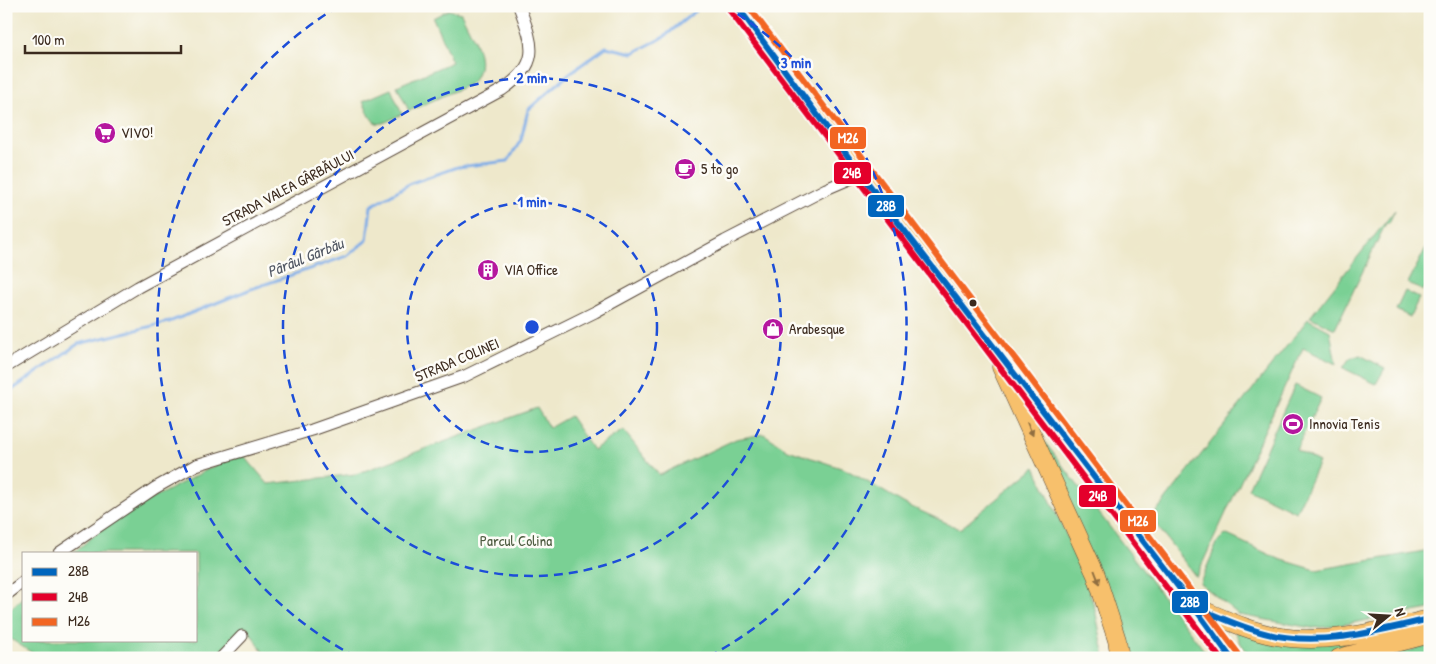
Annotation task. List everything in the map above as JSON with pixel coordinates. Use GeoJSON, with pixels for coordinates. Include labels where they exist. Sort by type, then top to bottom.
{"type":"FeatureCollection","features":[{"type":"Feature","properties":{"kind":"main road"},"geometry":{"type":"LineString","coordinates":[[737,6],[861,174],[1194,606],[1231,658]]}},
{"type":"Feature","properties":{"kind":"main road"},"geometry":{"type":"LineString","coordinates":[[987,337],[1096,575],[1115,632],[1120,658]]}},
{"type":"Feature","properties":{"kind":"main road"},"geometry":{"type":"LineString","coordinates":[[1194,606],[1254,630],[1274,636],[1304,640],[1348,637],[1430,619]]}},
{"type":"Feature","properties":{"kind":"main road"},"geometry":{"type":"LineString","coordinates":[[1340,658],[1430,634]]}},
{"type":"Feature","properties":{"kind":"street","name":"STRADA VALEA GÂRBĂULUI"},"geometry":{"type":"LineString","coordinates":[[6,367],[138,287],[502,90],[518,79],[529,65],[532,52],[531,39],[519,6]]}},
{"type":"Feature","properties":{"kind":"street","name":"STRADA COLINEI"},"geometry":{"type":"LineString","coordinates":[[60,552],[155,488],[196,465],[312,430],[465,376],[595,312],[804,200],[861,174]]}},
{"type":"Feature","properties":{"kind":"street"},"geometry":{"type":"LineString","coordinates":[[6,595],[22,583]]}},
{"type":"Feature","properties":{"kind":"street"},"geometry":{"type":"LineString","coordinates":[[222,658],[242,636]]}},
{"type":"Feature","properties":{"kind":"green space"},"geometry":{"type":"Polygon","coordinates":[[[448,10],[461,13],[478,49],[479,67],[476,76],[470,84],[409,111],[397,86],[452,62],[433,18],[448,10]]]}},
{"type":"Feature","properties":{"kind":"green space"},"geometry":{"type":"Polygon","coordinates":[[[391,89],[402,114],[387,122],[377,123],[370,117],[363,101],[391,89]]]}},
{"type":"Feature","properties":{"kind":"green space"},"geometry":{"type":"Polygon","coordinates":[[[1395,210],[1389,223],[1386,223],[1335,329],[1310,317],[1395,210]]]}},
{"type":"Feature","properties":{"kind":"green space"},"geometry":{"type":"Polygon","coordinates":[[[1430,240],[1430,278],[1423,291],[1408,283],[1430,240]]]}},
{"type":"Feature","properties":{"kind":"green space"},"geometry":{"type":"Polygon","coordinates":[[[1405,291],[1419,298],[1410,317],[1396,310],[1405,291]]]}},
{"type":"Feature","properties":{"kind":"green space"},"geometry":{"type":"Polygon","coordinates":[[[1308,319],[1330,331],[1336,364],[1303,348],[1196,577],[1151,518],[1308,319]]]}},
{"type":"Feature","properties":{"kind":"green space"},"geometry":{"type":"Polygon","coordinates":[[[1360,355],[1385,368],[1376,384],[1343,368],[1349,359],[1360,355]]]}},
{"type":"Feature","properties":{"kind":"green space","name":"Innovia Tenis"},"geometry":{"type":"Polygon","coordinates":[[[1295,385],[1321,398],[1296,450],[1319,462],[1296,512],[1248,489],[1295,385]]]}},
{"type":"Feature","properties":{"kind":"green space","name":"Parcul Colina"},"geometry":{"type":"Polygon","coordinates":[[[537,408],[549,428],[570,416],[593,450],[623,430],[659,475],[736,439],[764,434],[788,450],[847,470],[905,504],[960,529],[1035,467],[1082,569],[1095,609],[1105,658],[267,658],[246,626],[215,658],[40,658],[6,636],[6,613],[22,598],[22,642],[198,642],[198,552],[74,552],[115,518],[241,452],[268,484],[356,474],[537,408]]]}},
{"type":"Feature","properties":{"kind":"green space"},"geometry":{"type":"Polygon","coordinates":[[[1037,432],[1210,658],[1120,658],[1037,432]]]}},
{"type":"Feature","properties":{"kind":"green space"},"geometry":{"type":"Polygon","coordinates":[[[1225,534],[1279,559],[1316,570],[1430,550],[1430,609],[1335,626],[1312,628],[1239,615],[1200,583],[1218,541],[1225,534]]]}},
{"type":"Feature","properties":{"kind":"green space"},"geometry":{"type":"Polygon","coordinates":[[[1428,631],[1317,658],[1252,658],[1241,644],[1235,632],[1428,631]]]}},
{"type":"Feature","properties":{"kind":"green space"},"geometry":{"type":"Polygon","coordinates":[[[1428,646],[1430,658],[1377,658],[1428,646]]]}},
{"type":"Feature","properties":{"kind":"waterway","name":"Pârâul Gârbău"},"geometry":{"type":"LineString","coordinates":[[6,394],[78,344],[169,322],[251,289],[347,256],[367,240],[371,206],[411,183],[458,167],[508,161],[521,140],[528,110],[570,73],[606,47],[633,53],[664,37],[701,6]]}},
{"type":"Feature","properties":{"kind":"transit line","name":"28B"},"geometry":{"type":"LineString","coordinates":[[737,6],[861,174],[1193,606],[1255,631],[1306,639],[1368,633],[1430,619]]}},
{"type":"Feature","properties":{"kind":"transit line","name":"M26"},"geometry":{"type":"LineString","coordinates":[[748,6],[1238,653]]}},
{"type":"Feature","properties":{"kind":"transit line","name":"24B"},"geometry":{"type":"LineString","coordinates":[[730,11],[1220,658]]}},
{"type":"Feature","properties":{"kind":"transit line","name":"28B"},"geometry":{"type":"LineString","coordinates":[[1191,603],[1231,658]]}},
{"type":"Feature","properties":{"kind":"place","name":"VIVO!"},"geometry":{"type":"Point","coordinates":[105,133]}},
{"type":"Feature","properties":{"kind":"place","name":"5 to go"},"geometry":{"type":"Point","coordinates":[685,169]}},
{"type":"Feature","properties":{"kind":"place","name":"VIA Office"},"geometry":{"type":"Point","coordinates":[488,270]}},
{"type":"Feature","properties":{"kind":"place","name":"Arabesque"},"geometry":{"type":"Point","coordinates":[773,329]}},
{"type":"Feature","properties":{"kind":"place","name":"Innovia Tenis"},"geometry":{"type":"Point","coordinates":[1293,424]}}]}
